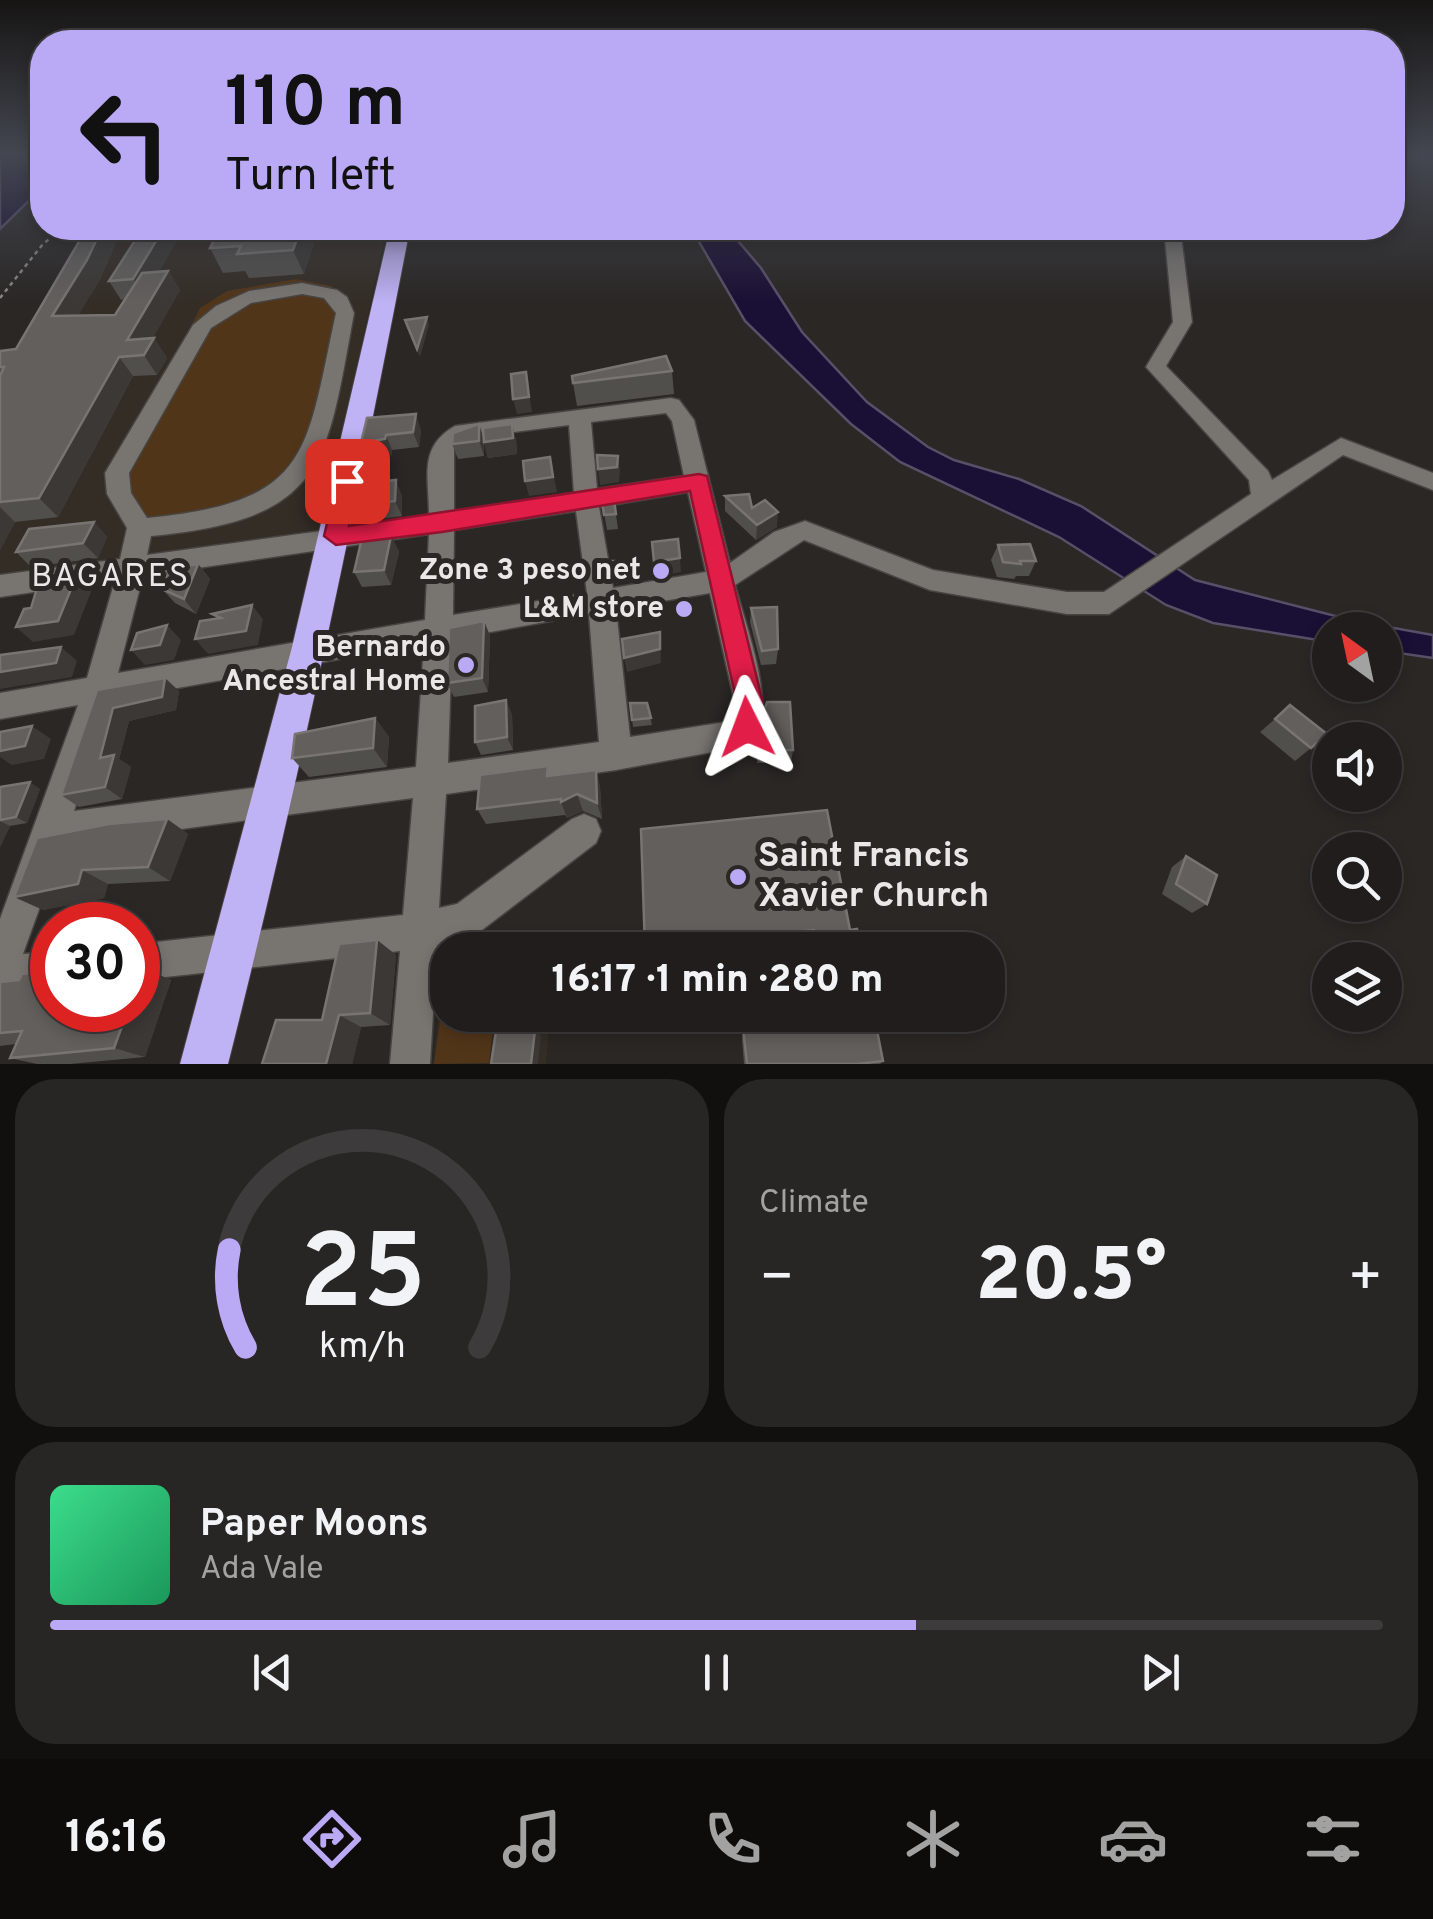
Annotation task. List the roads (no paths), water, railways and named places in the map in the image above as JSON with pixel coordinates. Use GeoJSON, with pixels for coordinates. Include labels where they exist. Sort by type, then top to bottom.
{"type":"FeatureCollection","features":[{"type":"Feature","properties":{"kind":"highway"},"geometry":{"type":"LineString","coordinates":[[204,1064],[336,536],[398,240]]}},
{"type":"Feature","properties":{"kind":"street"},"geometry":{"type":"LineString","coordinates":[[1173,240],[1175,273],[1185,315],[1183,327],[1165,347],[1156,368],[1260,477],[1264,497]]}},
{"type":"Feature","properties":{"kind":"street"},"geometry":{"type":"LineString","coordinates":[[0,967],[51,830],[132,565],[140,528],[119,494],[117,473],[203,325],[221,309],[271,290],[302,288],[338,299],[345,314],[317,445],[304,466],[253,506],[200,522],[140,528]]}},
{"type":"Feature","properties":{"kind":"street"},"geometry":{"type":"LineString","coordinates":[[51,830],[428,780],[616,756],[740,736],[747,727],[749,699],[683,420],[671,405],[454,434],[441,451],[442,523],[428,780],[410,1064]]}},
{"type":"Feature","properties":{"kind":"street"},"geometry":{"type":"LineString","coordinates":[[580,419],[616,756]]}},
{"type":"Feature","properties":{"kind":"street"},"geometry":{"type":"LineString","coordinates":[[0,706],[602,604],[722,580],[790,535],[804,530],[930,580],[1067,603],[1109,603],[1341,446],[1433,482]]}},
{"type":"Feature","properties":{"kind":"street"},"geometry":{"type":"LineString","coordinates":[[0,586],[699,482]]}},
{"type":"Feature","properties":{"kind":"street"},"geometry":{"type":"LineString","coordinates":[[160,960],[419,931],[477,914],[584,831]]}},
{"type":"Feature","properties":{"kind":"street"},"geometry":{"type":"LineString","coordinates":[[0,975],[30,972]]}},
{"type":"Feature","properties":{"kind":"place","name":"Zone 3 peso net"},"geometry":{"type":"Point","coordinates":[661,571]}},
{"type":"Feature","properties":{"kind":"place","name":"L&M store"},"geometry":{"type":"Point","coordinates":[684,609]}},
{"type":"Feature","properties":{"kind":"place","name":"Bernardo Ancestral Home"},"geometry":{"type":"Point","coordinates":[466,665]}},
{"type":"Feature","properties":{"kind":"place","name":"Saint Francis Xavier Church"},"geometry":{"type":"Point","coordinates":[738,877]}},
{"type":"Feature","properties":{"kind":"district","name":"BAGARES"},"geometry":{"type":"Point","coordinates":[111,578]}}]}
